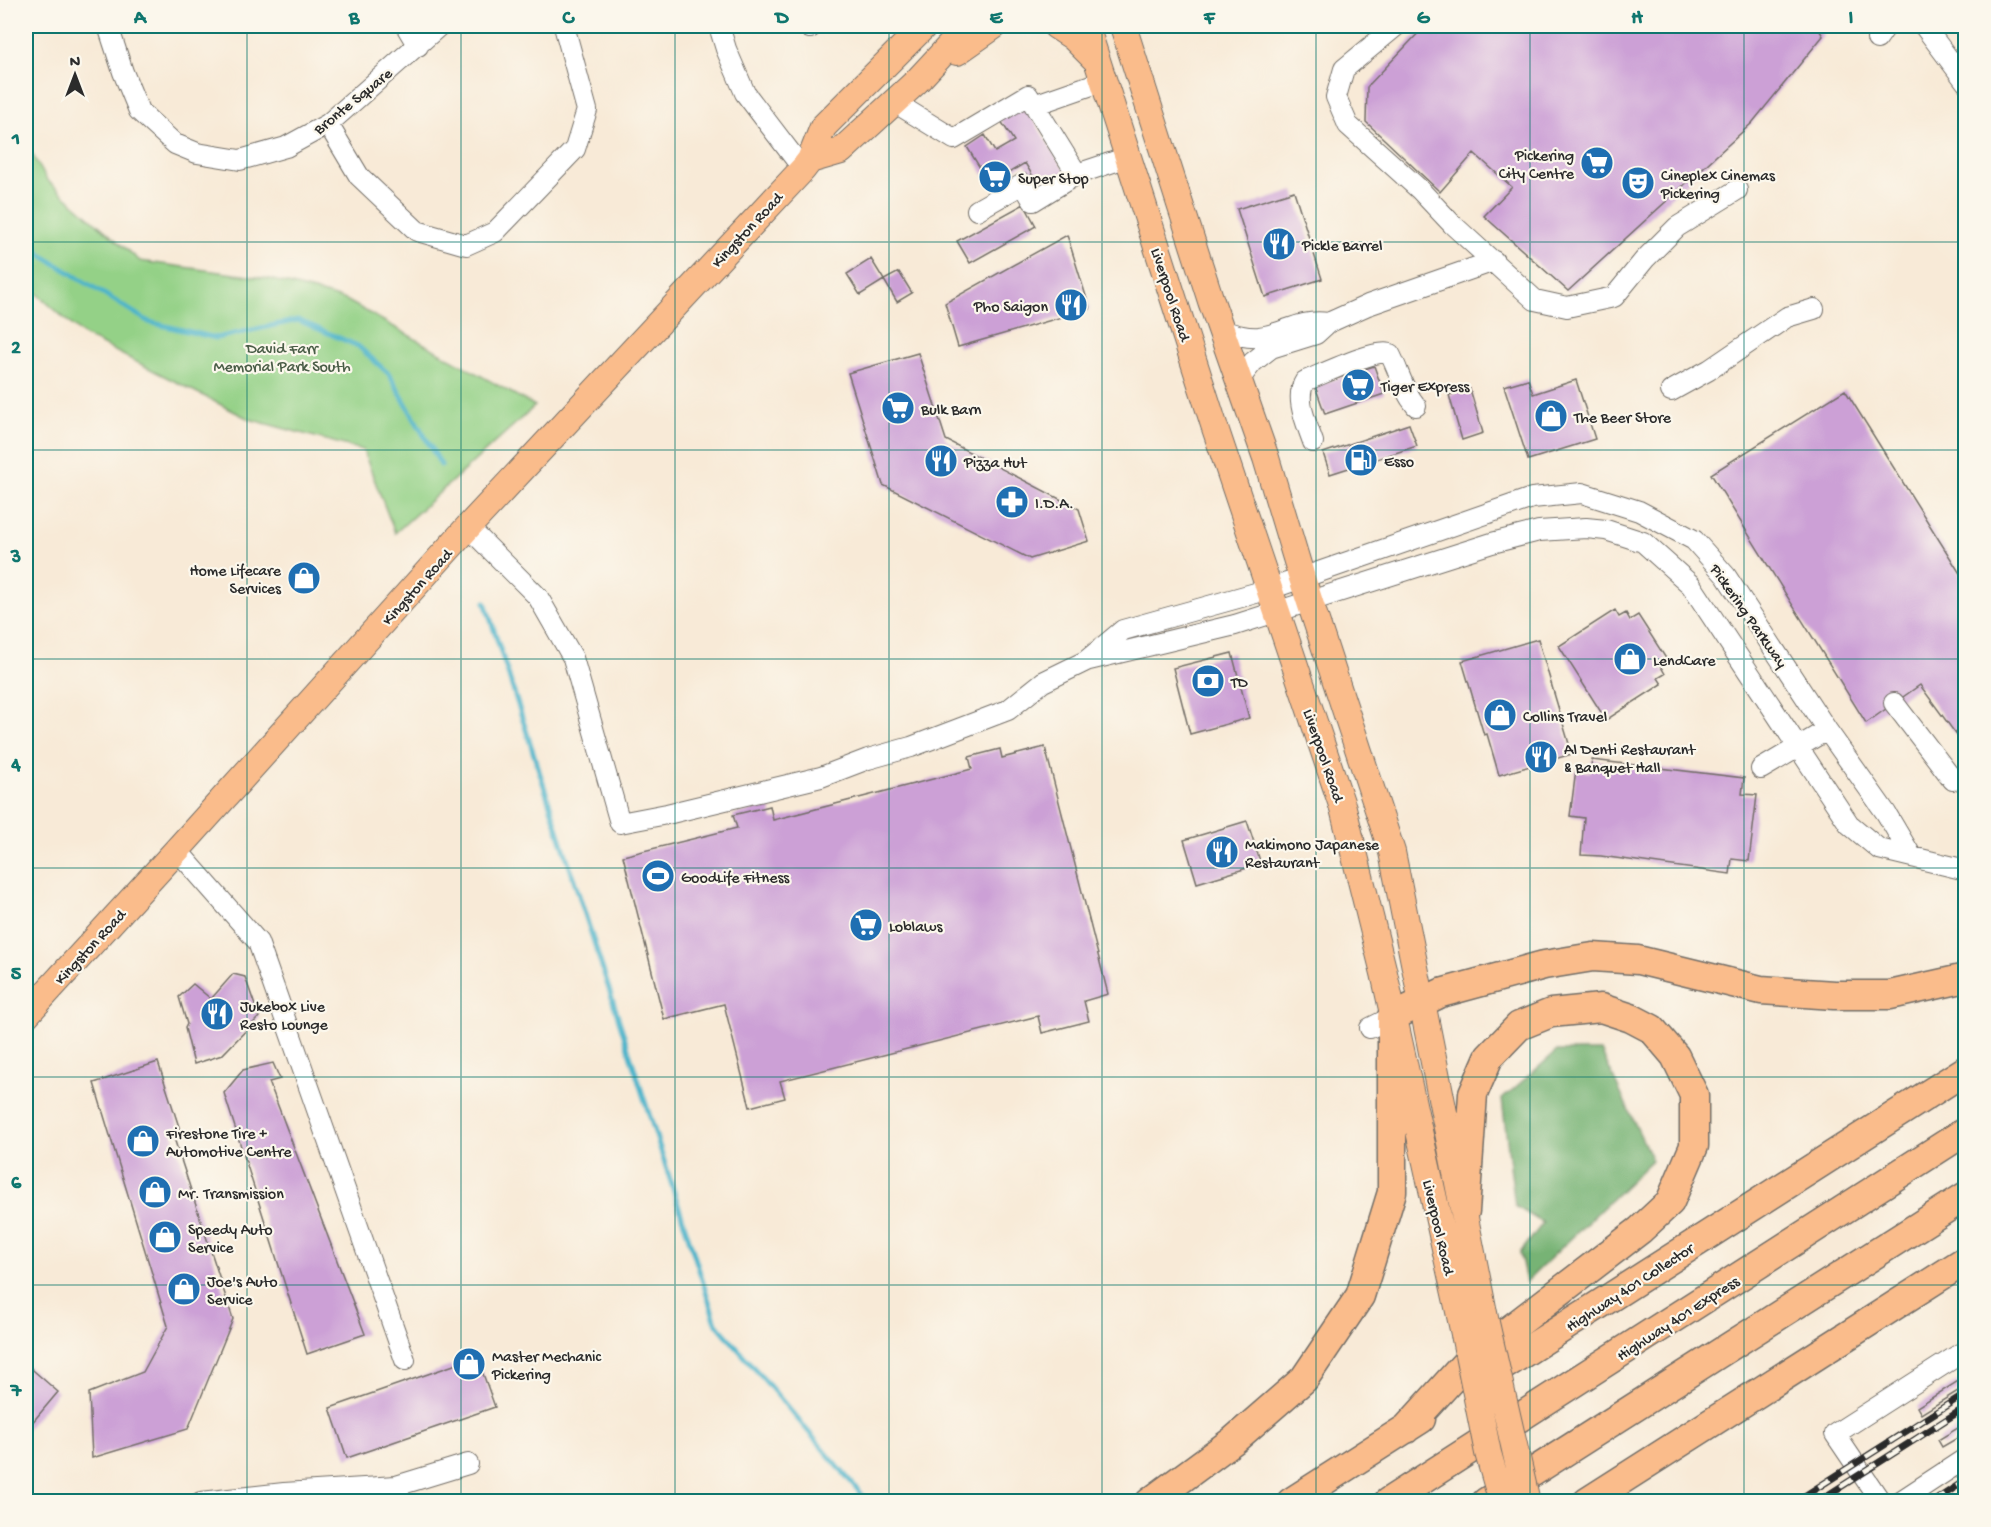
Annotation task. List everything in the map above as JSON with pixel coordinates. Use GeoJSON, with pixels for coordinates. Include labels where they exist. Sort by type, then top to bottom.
{"type":"FeatureCollection","features":[{"type":"Feature","properties":{"kind":"highway"},"geometry":{"type":"LineString","coordinates":[[1150,1502],[1234,1440],[1304,1379],[1360,1296],[1392,1192],[1381,1023],[1441,993],[1533,968],[1593,957],[1638,960],[1761,990],[1834,995],[1890,995],[1965,978]]}},
{"type":"Feature","properties":{"kind":"highway"},"geometry":{"type":"LineString","coordinates":[[1406,1429],[1465,1364],[1640,1230],[1670,1202],[1694,1146],[1694,1095],[1675,1056],[1652,1029],[1631,1018],[1601,1008],[1551,1013],[1519,1026],[1489,1057],[1473,1094],[1465,1210]]}},
{"type":"Feature","properties":{"kind":"highway","name":"Highway 401 Collector"},"geometry":{"type":"LineString","coordinates":[[1291,1502],[1965,1070]]}},
{"type":"Feature","properties":{"kind":"highway","name":"Highway 401 Express"},"geometry":{"type":"LineString","coordinates":[[1388,1502],[1965,1131]]}},
{"type":"Feature","properties":{"kind":"highway"},"geometry":{"type":"LineString","coordinates":[[1486,1502],[1965,1196]]}},
{"type":"Feature","properties":{"kind":"highway"},"geometry":{"type":"LineString","coordinates":[[1587,1502],[1965,1260]]}},
{"type":"Feature","properties":{"kind":"main road","name":"Kingston Road"},"geometry":{"type":"LineString","coordinates":[[26,1015],[468,527],[807,164],[823,127],[924,26]]}},
{"type":"Feature","properties":{"kind":"main road"},"geometry":{"type":"LineString","coordinates":[[807,164],[841,151],[917,81],[968,26]]}},
{"type":"Feature","properties":{"kind":"main road"},"geometry":{"type":"LineString","coordinates":[[917,81],[994,26]]}},
{"type":"Feature","properties":{"kind":"main road"},"geometry":{"type":"LineString","coordinates":[[1056,26],[1073,37],[1100,71]]}},
{"type":"Feature","properties":{"kind":"main road","name":"Liverpool Road"},"geometry":{"type":"LineString","coordinates":[[1086,26],[1215,428],[1343,808],[1384,973],[1381,1023],[1527,1502]]}},
{"type":"Feature","properties":{"kind":"main road","name":"Liverpool Road"},"geometry":{"type":"LineString","coordinates":[[1123,26],[1221,330],[1266,458],[1306,589],[1392,852],[1465,1210],[1488,1453],[1502,1502]]}},
{"type":"Feature","properties":{"kind":"street","name":"Bronte Square"},"geometry":{"type":"LineString","coordinates":[[108,26],[139,111],[176,144],[197,153],[240,160],[286,147],[328,124],[439,26]]}},
{"type":"Feature","properties":{"kind":"street"},"geometry":{"type":"LineString","coordinates":[[406,26],[418,46]]}},
{"type":"Feature","properties":{"kind":"street"},"geometry":{"type":"LineString","coordinates":[[328,124],[359,176],[417,231],[466,245],[495,232],[576,149],[587,110],[564,26]]}},
{"type":"Feature","properties":{"kind":"street"},"geometry":{"type":"LineString","coordinates":[[720,26],[726,49],[745,93],[807,164]]}},
{"type":"Feature","properties":{"kind":"street"},"geometry":{"type":"LineString","coordinates":[[1396,26],[1344,69],[1336,97],[1348,125],[1535,300],[1568,307],[1614,297],[1645,259],[1677,227],[1737,190]]}},
{"type":"Feature","properties":{"kind":"street"},"geometry":{"type":"LineString","coordinates":[[1924,26],[1965,82]]}},
{"type":"Feature","properties":{"kind":"street"},"geometry":{"type":"LineString","coordinates":[[1034,105],[1100,71]]}},
{"type":"Feature","properties":{"kind":"street"},"geometry":{"type":"LineString","coordinates":[[894,102],[954,139],[1028,95],[1077,174]]}},
{"type":"Feature","properties":{"kind":"street"},"geometry":{"type":"LineString","coordinates":[[977,210],[1023,184],[1033,201],[1077,174],[1128,157]]}},
{"type":"Feature","properties":{"kind":"street"},"geometry":{"type":"LineString","coordinates":[[1238,381],[1253,362],[1271,348],[1316,334],[1328,323],[1368,304],[1494,261]]}},
{"type":"Feature","properties":{"kind":"street"},"geometry":{"type":"LineString","coordinates":[[1671,391],[1709,370],[1787,317],[1814,309]]}},
{"type":"Feature","properties":{"kind":"street"},"geometry":{"type":"LineString","coordinates":[[1221,330],[1243,337],[1260,337],[1312,321],[1328,323]]}},
{"type":"Feature","properties":{"kind":"street"},"geometry":{"type":"LineString","coordinates":[[1312,441],[1300,399],[1300,389],[1305,381],[1367,356],[1383,351],[1390,354],[1405,393],[1416,406]]}},
{"type":"Feature","properties":{"kind":"street","name":"Pickering Parkway"},"geometry":{"type":"LineString","coordinates":[[1086,661],[1276,613],[1306,589],[1532,498],[1582,494],[1618,503],[1647,514],[1694,540],[1726,576],[1827,730],[1886,813],[1912,857]]}},
{"type":"Feature","properties":{"kind":"street"},"geometry":{"type":"LineString","coordinates":[[468,527],[538,597],[573,658],[620,823],[677,812],[821,777],[868,759],[911,747],[1008,710],[1043,682],[1086,661]]}},
{"type":"Feature","properties":{"kind":"street","name":"Pickering Parkway"},"geometry":{"type":"LineString","coordinates":[[1086,661],[1123,630],[1270,589],[1306,589],[1539,531],[1586,528],[1606,530],[1643,542],[1691,585],[1849,824],[1879,849],[1965,870]]}},
{"type":"Feature","properties":{"kind":"street"},"geometry":{"type":"LineString","coordinates":[[1894,703],[1953,780]]}},
{"type":"Feature","properties":{"kind":"street"},"geometry":{"type":"LineString","coordinates":[[1761,769],[1827,730]]}},
{"type":"Feature","properties":{"kind":"street"},"geometry":{"type":"LineString","coordinates":[[177,850],[258,942],[405,1360]]}},
{"type":"Feature","properties":{"kind":"street"},"geometry":{"type":"LineString","coordinates":[[1881,1502],[1835,1434],[1965,1350]]}},
{"type":"Feature","properties":{"kind":"street"},"geometry":{"type":"LineString","coordinates":[[1899,1502],[1965,1458]]}},
{"type":"Feature","properties":{"kind":"street"},"geometry":{"type":"LineString","coordinates":[[201,1502],[284,1493],[396,1486],[468,1464]]}},
{"type":"Feature","properties":{"kind":"green space","name":"David Farr Memorial Park South"},"geometry":{"type":"Polygon","coordinates":[[[26,143],[47,180],[140,261],[270,279],[346,300],[535,406],[395,533],[363,450],[249,419],[83,335],[26,284],[26,143]]]}},
{"type":"Feature","properties":{"kind":"green space"},"geometry":{"type":"Polygon","coordinates":[[[1557,1051],[1601,1051],[1652,1160],[1526,1282],[1520,1253],[1543,1223],[1515,1206],[1502,1099],[1557,1051]]]}},
{"type":"Feature","properties":{"kind":"building","name":"Pickering City Centre"},"geometry":{"type":"Polygon","coordinates":[[[1425,26],[1817,26],[1823,36],[1752,123],[1568,291],[1484,216],[1512,187],[1474,153],[1440,192],[1366,122],[1367,87],[1425,26]]]}},
{"type":"Feature","properties":{"kind":"building"},"geometry":{"type":"Polygon","coordinates":[[[1023,103],[1066,173],[1040,188],[1025,163],[990,184],[967,147],[985,135],[995,152],[1014,141],[999,118],[1023,103]]]}},
{"type":"Feature","properties":{"kind":"building","name":"Pickle Barrel"},"geometry":{"type":"Polygon","coordinates":[[[1294,191],[1322,279],[1265,297],[1237,209],[1294,191]]]}},
{"type":"Feature","properties":{"kind":"building"},"geometry":{"type":"Polygon","coordinates":[[[1024,204],[1036,226],[970,263],[957,241],[1024,204]]]}},
{"type":"Feature","properties":{"kind":"building"},"geometry":{"type":"Polygon","coordinates":[[[1067,235],[1090,309],[958,347],[945,303],[1067,235]]]}},
{"type":"Feature","properties":{"kind":"building"},"geometry":{"type":"Polygon","coordinates":[[[871,259],[884,280],[860,295],[847,274],[871,259]]]}},
{"type":"Feature","properties":{"kind":"building"},"geometry":{"type":"Polygon","coordinates":[[[899,272],[912,293],[897,302],[884,280],[899,272]]]}},
{"type":"Feature","properties":{"kind":"building"},"geometry":{"type":"Polygon","coordinates":[[[918,353],[946,440],[1079,509],[1089,541],[1030,559],[883,485],[848,373],[918,353]]]}},
{"type":"Feature","properties":{"kind":"building"},"geometry":{"type":"Polygon","coordinates":[[[1374,366],[1384,394],[1325,414],[1315,386],[1374,366]]]}},
{"type":"Feature","properties":{"kind":"building","name":"The Beer Store"},"geometry":{"type":"Polygon","coordinates":[[[1528,379],[1533,394],[1576,380],[1595,439],[1528,460],[1504,386],[1528,379]]]}},
{"type":"Feature","properties":{"kind":"building"},"geometry":{"type":"Polygon","coordinates":[[[1470,389],[1483,433],[1462,440],[1449,395],[1470,389]]]}},
{"type":"Feature","properties":{"kind":"building"},"geometry":{"type":"Polygon","coordinates":[[[1845,390],[1966,583],[1966,748],[1920,685],[1866,723],[1711,474],[1845,390]]]}},
{"type":"Feature","properties":{"kind":"building"},"geometry":{"type":"Polygon","coordinates":[[[1409,424],[1417,446],[1330,474],[1323,453],[1409,424]]]}},
{"type":"Feature","properties":{"kind":"building"},"geometry":{"type":"Polygon","coordinates":[[[1615,610],[1619,617],[1626,613],[1630,620],[1638,615],[1667,660],[1660,665],[1665,674],[1658,678],[1662,684],[1606,720],[1559,646],[1615,610]]]}},
{"type":"Feature","properties":{"kind":"building"},"geometry":{"type":"Polygon","coordinates":[[[1538,639],[1572,754],[1499,775],[1487,734],[1484,735],[1462,661],[1538,639]]]}},
{"type":"Feature","properties":{"kind":"building"},"geometry":{"type":"Polygon","coordinates":[[[1232,653],[1249,718],[1190,734],[1173,668],[1232,653]]]}},
{"type":"Feature","properties":{"kind":"building","name":"Loblaws"},"geometry":{"type":"Polygon","coordinates":[[[1045,747],[1108,994],[1084,1001],[1089,1021],[1042,1033],[1038,1016],[780,1081],[785,1098],[750,1107],[724,1004],[664,1019],[623,856],[737,828],[733,815],[770,806],[773,820],[972,769],[969,757],[1000,749],[1002,758],[1045,747]]]}},
{"type":"Feature","properties":{"kind":"building"},"geometry":{"type":"Polygon","coordinates":[[[1592,760],[1744,778],[1742,794],[1757,795],[1749,861],[1732,859],[1730,874],[1581,855],[1584,818],[1570,816],[1576,770],[1590,772],[1592,760]]]}},
{"type":"Feature","properties":{"kind":"building","name":"Makimono Japanese Restaurant"},"geometry":{"type":"Polygon","coordinates":[[[1247,821],[1261,864],[1197,883],[1184,840],[1247,821]]]}},
{"type":"Feature","properties":{"kind":"building"},"geometry":{"type":"Polygon","coordinates":[[[233,974],[245,977],[259,1017],[222,1055],[194,1064],[185,1028],[187,1024],[179,997],[193,984],[211,999],[233,974]]]}},
{"type":"Feature","properties":{"kind":"building"},"geometry":{"type":"Polygon","coordinates":[[[158,1062],[180,1130],[172,1132],[233,1319],[188,1429],[92,1458],[89,1393],[143,1372],[168,1326],[94,1083],[158,1062]]]}},
{"type":"Feature","properties":{"kind":"building"},"geometry":{"type":"Polygon","coordinates":[[[273,1063],[280,1079],[269,1082],[365,1334],[307,1354],[224,1093],[243,1070],[273,1063]]]}},
{"type":"Feature","properties":{"kind":"building"},"geometry":{"type":"Polygon","coordinates":[[[477,1357],[495,1407],[347,1458],[330,1408],[477,1357]]]}},
{"type":"Feature","properties":{"kind":"building"},"geometry":{"type":"Polygon","coordinates":[[[26,1364],[58,1392],[26,1430],[26,1364]]]}},
{"type":"Feature","properties":{"kind":"building"},"geometry":{"type":"Polygon","coordinates":[[[1966,1376],[1966,1386],[1921,1414],[1917,1407],[1966,1376]]]}},
{"type":"Feature","properties":{"kind":"building"},"geometry":{"type":"Polygon","coordinates":[[[1966,1423],[1966,1433],[1942,1447],[1938,1440],[1966,1423]]]}},
{"type":"Feature","properties":{"kind":"waterway"},"geometry":{"type":"LineString","coordinates":[[26,235],[40,254],[149,322],[216,338],[298,320],[358,346],[389,374],[441,465]]}},
{"type":"Feature","properties":{"kind":"waterway"},"geometry":{"type":"LineString","coordinates":[[485,602],[716,1323],[868,1502]]}},
{"type":"Feature","properties":{"kind":"railway"},"geometry":{"type":"LineString","coordinates":[[1795,1502],[1966,1393]]}},
{"type":"Feature","properties":{"kind":"railway"},"geometry":{"type":"LineString","coordinates":[[1817,1502],[1966,1407]]}},
{"type":"Feature","properties":{"kind":"railway"},"geometry":{"type":"LineString","coordinates":[[1933,1502],[1966,1480]]}},
{"type":"Feature","properties":{"kind":"railway"},"geometry":{"type":"LineString","coordinates":[[1953,1502],[1966,1494]]}},
{"type":"Feature","properties":{"kind":"place","name":"Pickering City Centre"},"geometry":{"type":"Point","coordinates":[1597,163]}},
{"type":"Feature","properties":{"kind":"place","name":"Super Stop"},"geometry":{"type":"Point","coordinates":[995,177]}},
{"type":"Feature","properties":{"kind":"place","name":"Cineplex Cinemas Pickering"},"geometry":{"type":"Point","coordinates":[1638,183]}},
{"type":"Feature","properties":{"kind":"place","name":"Pickle Barrel"},"geometry":{"type":"Point","coordinates":[1279,244]}},
{"type":"Feature","properties":{"kind":"place","name":"Pho Saigon"},"geometry":{"type":"Point","coordinates":[1071,305]}},
{"type":"Feature","properties":{"kind":"place","name":"Tiger Express"},"geometry":{"type":"Point","coordinates":[1358,385]}},
{"type":"Feature","properties":{"kind":"place","name":"Bulk Barn"},"geometry":{"type":"Point","coordinates":[898,408]}},
{"type":"Feature","properties":{"kind":"place","name":"The Beer Store"},"geometry":{"type":"Point","coordinates":[1551,416]}},
{"type":"Feature","properties":{"kind":"place","name":"Esso"},"geometry":{"type":"Point","coordinates":[1361,460]}},
{"type":"Feature","properties":{"kind":"place","name":"Pizza Hut"},"geometry":{"type":"Point","coordinates":[941,461]}},
{"type":"Feature","properties":{"kind":"place","name":"I.D.A."},"geometry":{"type":"Point","coordinates":[1012,502]}},
{"type":"Feature","properties":{"kind":"place","name":"Home Lifecare Services"},"geometry":{"type":"Point","coordinates":[304,578]}},
{"type":"Feature","properties":{"kind":"place","name":"LendCare"},"geometry":{"type":"Point","coordinates":[1630,659]}},
{"type":"Feature","properties":{"kind":"place","name":"TD"},"geometry":{"type":"Point","coordinates":[1208,681]}},
{"type":"Feature","properties":{"kind":"place","name":"Collins Travel"},"geometry":{"type":"Point","coordinates":[1500,715]}},
{"type":"Feature","properties":{"kind":"place","name":"Al Denti Restaurant & Banquet Hall"},"geometry":{"type":"Point","coordinates":[1541,757]}},
{"type":"Feature","properties":{"kind":"place","name":"Makimono Japanese Restaurant"},"geometry":{"type":"Point","coordinates":[1222,852]}},
{"type":"Feature","properties":{"kind":"place","name":"GoodLife Fitness"},"geometry":{"type":"Point","coordinates":[658,876]}},
{"type":"Feature","properties":{"kind":"place","name":"Loblaws"},"geometry":{"type":"Point","coordinates":[866,925]}},
{"type":"Feature","properties":{"kind":"place","name":"Jukebox Live Resto Lounge"},"geometry":{"type":"Point","coordinates":[217,1014]}},
{"type":"Feature","properties":{"kind":"place","name":"Firestone Tire + Automotive Centre"},"geometry":{"type":"Point","coordinates":[143,1141]}},
{"type":"Feature","properties":{"kind":"place","name":"Mr. Transmission"},"geometry":{"type":"Point","coordinates":[155,1192]}},
{"type":"Feature","properties":{"kind":"place","name":"Speedy Auto Service"},"geometry":{"type":"Point","coordinates":[165,1237]}},
{"type":"Feature","properties":{"kind":"place","name":"Joe's Auto Service"},"geometry":{"type":"Point","coordinates":[184,1289]}},
{"type":"Feature","properties":{"kind":"place","name":"Master Mechanic Pickering"},"geometry":{"type":"Point","coordinates":[469,1364]}}]}
